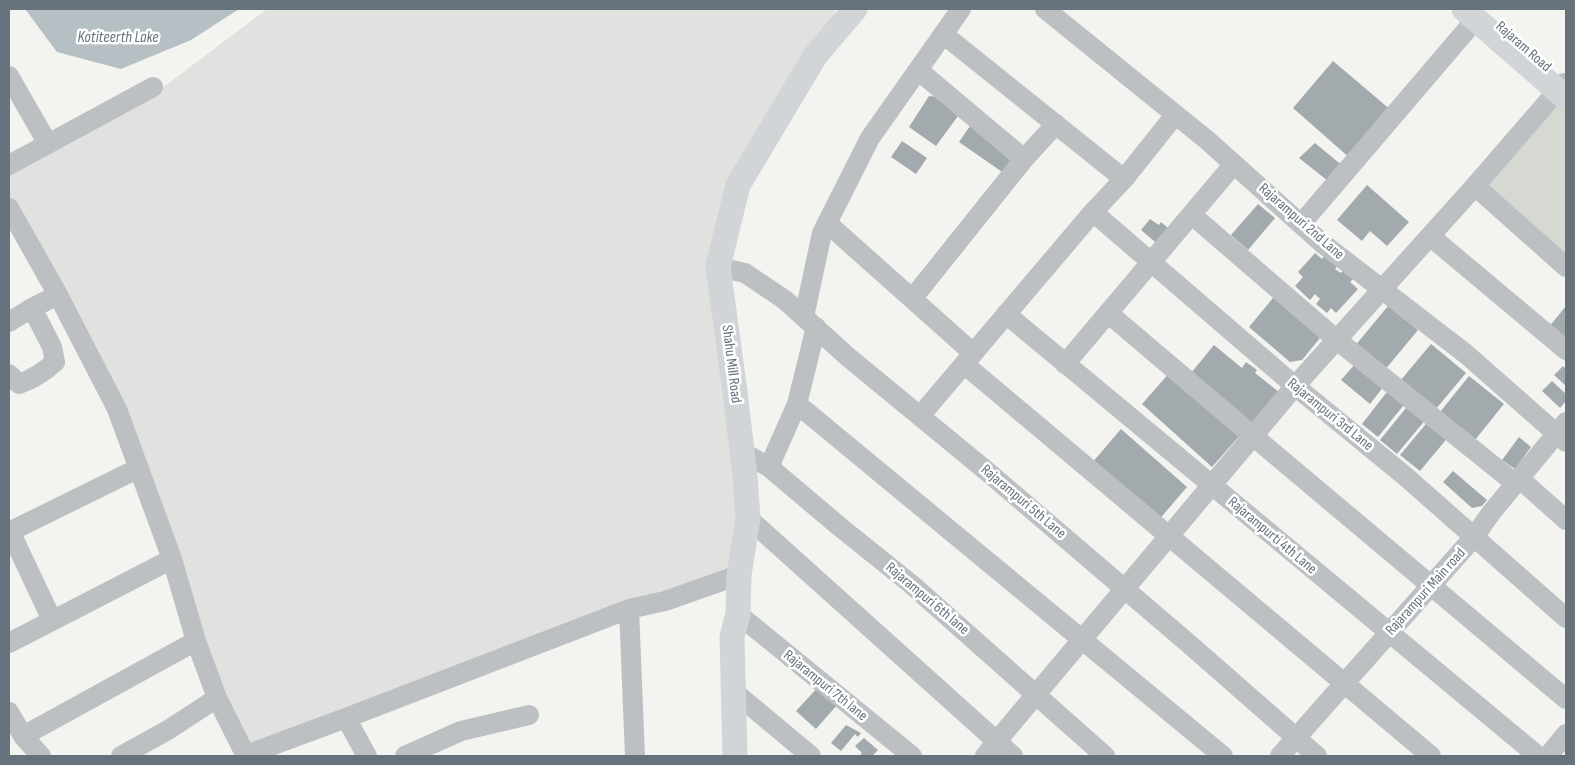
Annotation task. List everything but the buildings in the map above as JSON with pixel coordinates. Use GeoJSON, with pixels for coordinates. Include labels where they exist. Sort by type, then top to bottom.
{"type":"FeatureCollection","features":[{"type":"Feature","properties":{"kind":"main road","name":"Shahu Mill Road"},"geometry":{"type":"LineString","coordinates":[[735,756],[732,637],[738,614],[739,575],[748,518],[742,452],[718,267],[738,185],[815,56],[855,9]]}},
{"type":"Feature","properties":{"kind":"main road","name":"Rajaram Road"},"geometry":{"type":"LineString","coordinates":[[1473,12],[1564,89]]}},
{"type":"Feature","properties":{"kind":"street"},"geometry":{"type":"LineString","coordinates":[[769,467],[797,404],[822,233],[870,138],[961,9]]}},
{"type":"Feature","properties":{"kind":"street","name":"Rajarampuri 2nd Lane"},"geometry":{"type":"LineString","coordinates":[[1045,9],[1234,164],[1301,224],[1563,433]]}},
{"type":"Feature","properties":{"kind":"street"},"geometry":{"type":"LineString","coordinates":[[1301,224],[1473,12]]}},
{"type":"Feature","properties":{"kind":"street"},"geometry":{"type":"LineString","coordinates":[[943,34],[1124,180]]}},
{"type":"Feature","properties":{"kind":"street"},"geometry":{"type":"LineString","coordinates":[[918,70],[1024,159]]}},
{"type":"Feature","properties":{"kind":"street"},"geometry":{"type":"LineString","coordinates":[[9,76],[48,144]]}},
{"type":"Feature","properties":{"kind":"street"},"geometry":{"type":"LineString","coordinates":[[9,165],[153,87]]}},
{"type":"Feature","properties":{"kind":"street"},"geometry":{"type":"LineString","coordinates":[[991,749],[1295,386],[1564,89]]}},
{"type":"Feature","properties":{"kind":"street"},"geometry":{"type":"LineString","coordinates":[[920,416],[1093,212],[1124,180],[1175,115]]}},
{"type":"Feature","properties":{"kind":"street"},"geometry":{"type":"LineString","coordinates":[[912,299],[1024,159],[1056,124]]}},
{"type":"Feature","properties":{"kind":"street"},"geometry":{"type":"LineString","coordinates":[[1066,364],[1234,164]]}},
{"type":"Feature","properties":{"kind":"street"},"geometry":{"type":"LineString","coordinates":[[1475,186],[1566,267]]}},
{"type":"Feature","properties":{"kind":"street"},"geometry":{"type":"LineString","coordinates":[[9,208],[58,295],[117,409],[172,559],[196,641],[218,698],[246,756],[629,610],[665,601],[739,575]]}},
{"type":"Feature","properties":{"kind":"street","name":"Rajarampuri 3rd Lane"},"geometry":{"type":"LineString","coordinates":[[1093,212],[1295,386],[1405,476],[1566,618]]}},
{"type":"Feature","properties":{"kind":"street"},"geometry":{"type":"LineString","coordinates":[[1192,215],[1337,340],[1566,520]]}},
{"type":"Feature","properties":{"kind":"street"},"geometry":{"type":"LineString","coordinates":[[827,223],[912,299],[968,359],[1168,536],[1430,756]]}},
{"type":"Feature","properties":{"kind":"street"},"geometry":{"type":"LineString","coordinates":[[1430,236],[1566,350]]}},
{"type":"Feature","properties":{"kind":"street","name":"Rajarampuri 5th Lane"},"geometry":{"type":"LineString","coordinates":[[718,267],[745,272],[785,300],[848,357],[1124,589],[1317,756]]}},
{"type":"Feature","properties":{"kind":"street"},"geometry":{"type":"LineString","coordinates":[[9,321],[58,295]]}},
{"type":"Feature","properties":{"kind":"street"},"geometry":{"type":"LineString","coordinates":[[9,374],[19,384],[44,372],[55,362],[52,347],[32,308]]}},
{"type":"Feature","properties":{"kind":"street"},"geometry":{"type":"LineString","coordinates":[[1108,313],[1566,698]]}},
{"type":"Feature","properties":{"kind":"street","name":"Rajarampurti 4th Lane"},"geometry":{"type":"LineString","coordinates":[[1006,314],[1538,756]]}},
{"type":"Feature","properties":{"kind":"street"},"geometry":{"type":"LineString","coordinates":[[797,404],[1223,756]]}},
{"type":"Feature","properties":{"kind":"street","name":"Rajarampuri Main road"},"geometry":{"type":"LineString","coordinates":[[1280,756],[1432,586],[1518,482],[1563,433]]}},
{"type":"Feature","properties":{"kind":"street","name":"Rajarampuri 6th lane"},"geometry":{"type":"LineString","coordinates":[[742,452],[769,467],[911,584],[1105,756]]}},
{"type":"Feature","properties":{"kind":"street"},"geometry":{"type":"LineString","coordinates":[[52,620],[9,532],[139,468]]}},
{"type":"Feature","properties":{"kind":"street"},"geometry":{"type":"LineString","coordinates":[[748,518],[991,749],[1013,756]]}},
{"type":"Feature","properties":{"kind":"street"},"geometry":{"type":"LineString","coordinates":[[9,643],[172,559]]}},
{"type":"Feature","properties":{"kind":"street"},"geometry":{"type":"LineString","coordinates":[[629,610],[635,756]]}},
{"type":"Feature","properties":{"kind":"street","name":"Rajarampuri 7th lane"},"geometry":{"type":"LineString","coordinates":[[738,614],[912,756]]}},
{"type":"Feature","properties":{"kind":"street"},"geometry":{"type":"LineString","coordinates":[[23,736],[196,641]]}},
{"type":"Feature","properties":{"kind":"street"},"geometry":{"type":"LineString","coordinates":[[733,691],[811,756]]}},
{"type":"Feature","properties":{"kind":"street"},"geometry":{"type":"LineString","coordinates":[[121,756],[168,730],[218,698]]}},
{"type":"Feature","properties":{"kind":"street"},"geometry":{"type":"LineString","coordinates":[[9,712],[23,736],[41,756]]}},
{"type":"Feature","properties":{"kind":"street"},"geometry":{"type":"LineString","coordinates":[[405,756],[461,731],[529,715]]}},
{"type":"Feature","properties":{"kind":"street"},"geometry":{"type":"LineString","coordinates":[[346,718],[367,756]]}},
{"type":"Feature","properties":{"kind":"street"},"geometry":{"type":"LineString","coordinates":[[1548,756],[1566,734]]}},
{"type":"Feature","properties":{"kind":"shaded area"},"geometry":{"type":"Polygon","coordinates":[[[267,9],[836,9],[815,56],[738,185],[720,262],[728,338],[739,575],[246,755],[117,409],[9,216],[9,172],[153,95],[267,9]]]}},
{"type":"Feature","properties":{"kind":"shaded area"},"geometry":{"type":"Polygon","coordinates":[[[1561,98],[1566,102],[1566,257],[1485,185],[1561,98]]]}},
{"type":"Feature","properties":{"kind":"water","name":"Kotiteerth Lake"},"geometry":{"type":"Polygon","coordinates":[[[25,9],[239,9],[191,40],[121,69],[57,52],[25,9]]]}}]}
